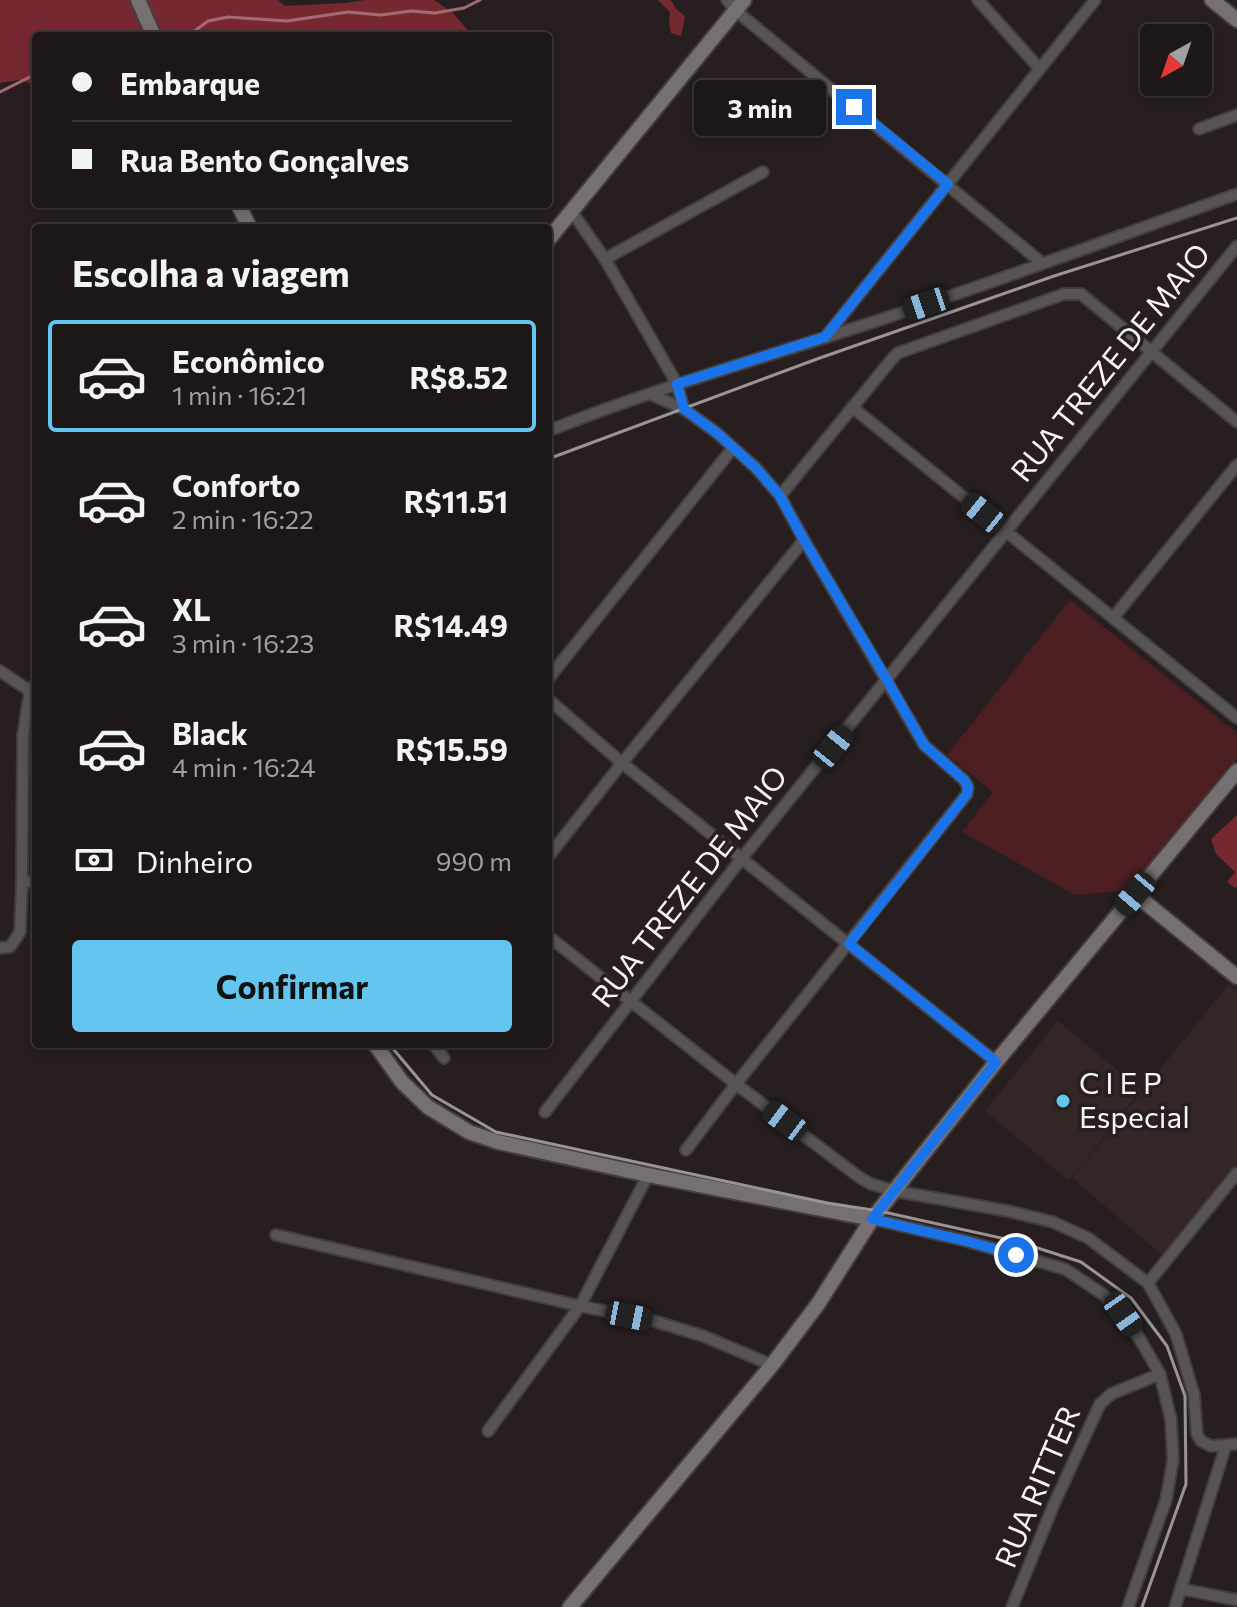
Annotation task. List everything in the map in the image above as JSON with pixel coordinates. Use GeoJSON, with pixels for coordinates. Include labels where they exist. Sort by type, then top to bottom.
{"type":"FeatureCollection","features":[{"type":"Feature","properties":{"kind":"street"},"geometry":{"type":"LineString","coordinates":[[138,0],[152,32]]}},
{"type":"Feature","properties":{"kind":"street"},"geometry":{"type":"LineString","coordinates":[[978,0],[1039,68]]}},
{"type":"Feature","properties":{"kind":"street"},"geometry":{"type":"LineString","coordinates":[[825,337],[1095,0]]}},
{"type":"Feature","properties":{"kind":"street"},"geometry":{"type":"LineString","coordinates":[[1212,0],[1237,20]]}},
{"type":"Feature","properties":{"kind":"street"},"geometry":{"type":"LineString","coordinates":[[552,235],[735,3],[1042,263]]}},
{"type":"Feature","properties":{"kind":"street"},"geometry":{"type":"LineString","coordinates":[[1199,129],[1237,115]]}},
{"type":"Feature","properties":{"kind":"street"},"geometry":{"type":"LineString","coordinates":[[605,259],[763,172]]}},
{"type":"Feature","properties":{"kind":"street"},"geometry":{"type":"LineString","coordinates":[[552,430],[677,384],[954,295],[1237,194]]}},
{"type":"Feature","properties":{"kind":"street"},"geometry":{"type":"LineString","coordinates":[[572,212],[605,259],[677,384],[684,409]]}},
{"type":"Feature","properties":{"kind":"street","name":"RUA TREZE DE MAIO"},"geometry":{"type":"LineString","coordinates":[[545,1112],[742,858],[1237,246]]}},
{"type":"Feature","properties":{"kind":"street"},"geometry":{"type":"LineString","coordinates":[[780,496],[898,353],[1064,294],[1081,294],[1237,422]]}},
{"type":"Feature","properties":{"kind":"street"},"geometry":{"type":"LineString","coordinates":[[650,394],[684,409],[756,468],[780,496],[924,745],[968,787],[967,794],[686,1150]]}},
{"type":"Feature","properties":{"kind":"street"},"geometry":{"type":"LineString","coordinates":[[852,407],[1237,718]]}},
{"type":"Feature","properties":{"kind":"street"},"geometry":{"type":"LineString","coordinates":[[552,674],[733,448]]}},
{"type":"Feature","properties":{"kind":"street"},"geometry":{"type":"LineString","coordinates":[[1113,618],[1237,465]]}},
{"type":"Feature","properties":{"kind":"street"},"geometry":{"type":"LineString","coordinates":[[552,852],[804,540]]}},
{"type":"Feature","properties":{"kind":"street"},"geometry":{"type":"LineString","coordinates":[[0,671],[32,687]]}},
{"type":"Feature","properties":{"kind":"street"},"geometry":{"type":"LineString","coordinates":[[0,948],[10,947],[20,932],[23,735],[32,692]]}},
{"type":"Feature","properties":{"kind":"street"},"geometry":{"type":"LineString","coordinates":[[552,702],[622,763],[996,1062]]}},
{"type":"Feature","properties":{"kind":"street"},"geometry":{"type":"LineString","coordinates":[[570,1607],[772,1365],[818,1304],[872,1219],[996,1062],[1237,771]]}},
{"type":"Feature","properties":{"kind":"street"},"geometry":{"type":"LineString","coordinates":[[22,883],[32,882]]}},
{"type":"Feature","properties":{"kind":"street"},"geometry":{"type":"LineString","coordinates":[[1135,894],[1237,977]]}},
{"type":"Feature","properties":{"kind":"street"},"geometry":{"type":"LineString","coordinates":[[552,939],[736,1084],[871,1184],[1053,1222],[1088,1238],[1148,1283],[1176,1334],[1194,1395],[1197,1434],[1201,1441],[1211,1446],[1232,1444],[1175,1607]]}},
{"type":"Feature","properties":{"kind":"street"},"geometry":{"type":"LineString","coordinates":[[378,1048],[402,1082],[428,1107],[469,1132],[498,1142],[966,1241],[1065,1269],[1104,1295],[1123,1314],[1160,1374],[1171,1420],[1173,1460],[1166,1500],[1128,1607]]}},
{"type":"Feature","properties":{"kind":"street"},"geometry":{"type":"LineString","coordinates":[[436,1048],[444,1058]]}},
{"type":"Feature","properties":{"kind":"street"},"geometry":{"type":"LineString","coordinates":[[1148,1283],[1237,1173]]}},
{"type":"Feature","properties":{"kind":"street"},"geometry":{"type":"LineString","coordinates":[[488,1431],[580,1306],[648,1175]]}},
{"type":"Feature","properties":{"kind":"street"},"geometry":{"type":"LineString","coordinates":[[276,1235],[654,1321],[703,1336],[772,1365]]}},
{"type":"Feature","properties":{"kind":"street","name":"RUA RITTER"},"geometry":{"type":"LineString","coordinates":[[1012,1607],[1054,1504],[1100,1404],[1111,1394],[1160,1374]]}},
{"type":"Feature","properties":{"kind":"street"},"geometry":{"type":"LineString","coordinates":[[1182,1589],[1237,1600]]}},
{"type":"Feature","properties":{"kind":"shaded area"},"geometry":{"type":"Polygon","coordinates":[[[0,0],[278,0],[285,6],[365,0],[434,0],[453,13],[470,32],[32,32],[32,84],[19,80],[0,83],[0,0]]]}},
{"type":"Feature","properties":{"kind":"shaded area"},"geometry":{"type":"Polygon","coordinates":[[[658,0],[671,0],[685,16],[681,36],[671,33],[670,12],[658,0]]]}},
{"type":"Feature","properties":{"kind":"shaded area"},"geometry":{"type":"Polygon","coordinates":[[[1070,600],[1237,733],[1237,759],[1131,890],[1075,895],[962,832],[993,792],[947,755],[1070,600]]]}},
{"type":"Feature","properties":{"kind":"shaded area"},"geometry":{"type":"Polygon","coordinates":[[[1237,815],[1235,888],[1227,882],[1235,872],[1216,854],[1211,839],[1237,815]]]}},
{"type":"Feature","properties":{"kind":"shaded area"},"geometry":{"type":"Polygon","coordinates":[[[1229,984],[1237,990],[1237,1164],[1162,1255],[1072,1178],[1229,984]]]}},
{"type":"Feature","properties":{"kind":"shaded area","name":"C I E P Especial"},"geometry":{"type":"Polygon","coordinates":[[[1058,1021],[1141,1090],[1069,1181],[985,1111],[1058,1021]]]}},
{"type":"Feature","properties":{"kind":"waterway"},"geometry":{"type":"LineString","coordinates":[[193,32],[208,21],[228,17],[287,21],[348,12],[381,15],[411,11],[435,13],[464,8],[480,0]]}},
{"type":"Feature","properties":{"kind":"waterway"},"geometry":{"type":"LineString","coordinates":[[0,92],[32,76]]}},
{"type":"Feature","properties":{"kind":"railway"},"geometry":{"type":"LineString","coordinates":[[552,458],[817,359],[1054,276],[1237,218]]}},
{"type":"Feature","properties":{"kind":"railway"},"geometry":{"type":"LineString","coordinates":[[392,1048],[432,1095],[496,1132],[1019,1242],[1081,1262],[1131,1298],[1167,1346],[1185,1396],[1186,1484],[1142,1607]]}},
{"type":"Feature","properties":{"kind":"place","name":"C I E P Especial"},"geometry":{"type":"Point","coordinates":[1063,1101]}},
{"type":"Feature","properties":{"kind":"route"},"geometry":{"type":"LineString","coordinates":[[854,107],[948,184],[825,337],[677,384],[684,409],[756,468],[780,496],[924,745],[968,787],[967,794],[849,944],[996,1062],[872,1219],[1016,1255]]}}]}
